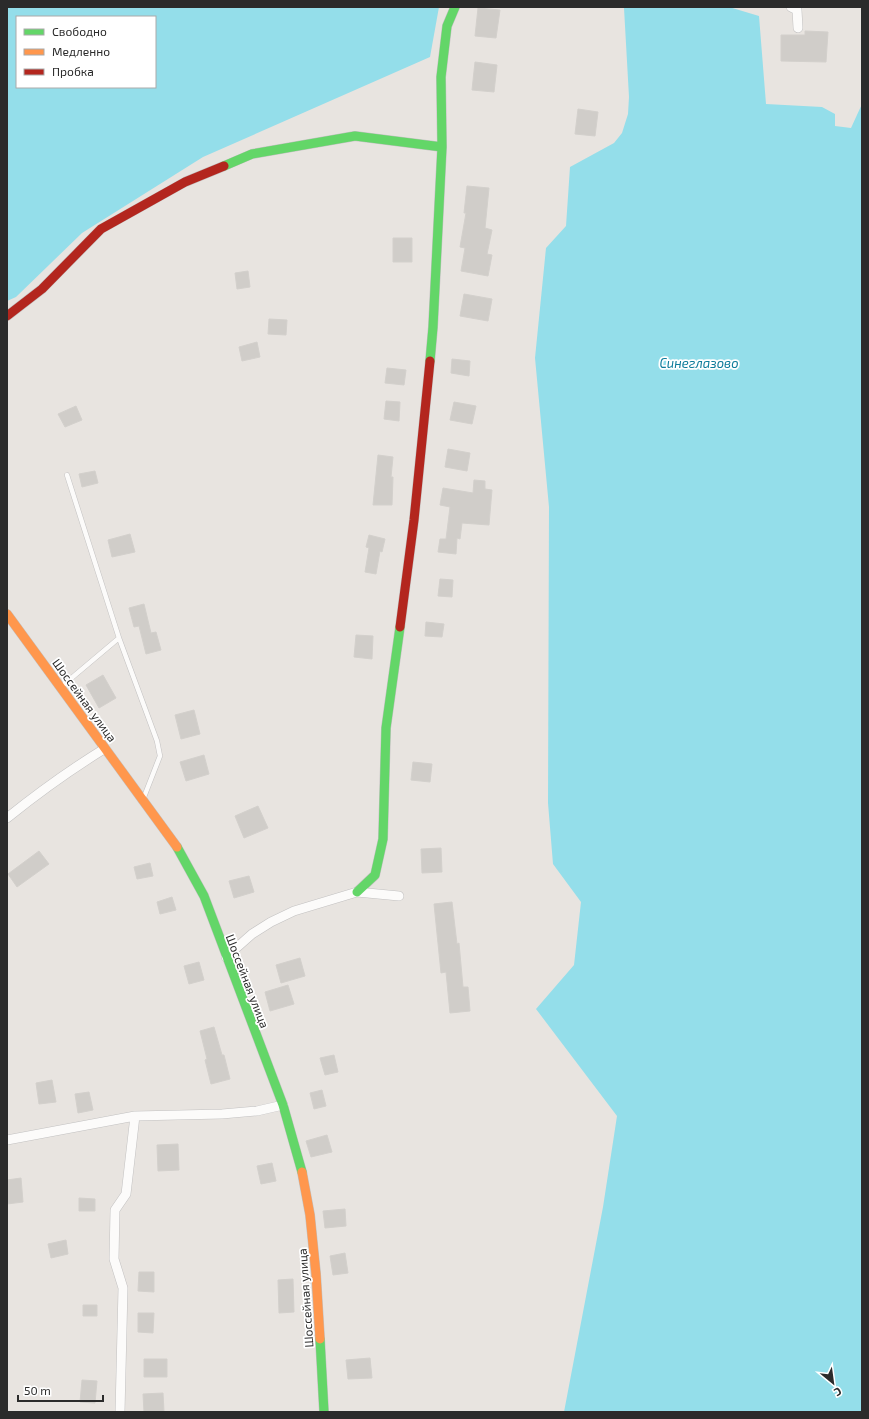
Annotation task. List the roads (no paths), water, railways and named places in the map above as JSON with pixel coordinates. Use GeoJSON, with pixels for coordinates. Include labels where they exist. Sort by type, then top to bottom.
{"type":"FeatureCollection","features":[{"type":"Feature","properties":{"kind":"street"},"geometry":{"type":"LineString","coordinates":[[357,892],[375,876],[383,839],[386,728],[414,520],[433,327],[442,147],[441,76],[447,26],[455,7]]}},
{"type":"Feature","properties":{"kind":"street"},"geometry":{"type":"LineString","coordinates":[[791,7],[797,10],[798,28]]}},
{"type":"Feature","properties":{"kind":"street"},"geometry":{"type":"LineString","coordinates":[[7,316],[42,288],[101,229],[185,182],[252,154],[355,136],[442,147]]}},
{"type":"Feature","properties":{"kind":"street","name":"Шоссейная улица"},"geometry":{"type":"LineString","coordinates":[[7,614],[104,749],[143,799],[190,868],[204,896],[283,1105],[300,1163],[310,1215],[316,1274],[324,1412]]}},
{"type":"Feature","properties":{"kind":"street"},"geometry":{"type":"LineString","coordinates":[[7,818],[72,769],[104,749]]}},
{"type":"Feature","properties":{"kind":"street"},"geometry":{"type":"LineString","coordinates":[[226,957],[252,934],[271,922],[294,911],[357,892],[399,896]]}},
{"type":"Feature","properties":{"kind":"street"},"geometry":{"type":"LineString","coordinates":[[7,1140],[135,1116],[222,1114],[257,1111],[283,1105]]}},
{"type":"Feature","properties":{"kind":"street"},"geometry":{"type":"LineString","coordinates":[[120,1412],[123,1288],[114,1259],[115,1210],[126,1194],[135,1116]]}},
{"type":"Feature","properties":{"kind":"lane"},"geometry":{"type":"LineString","coordinates":[[66,475],[119,638],[157,741],[160,756],[143,799]]}},
{"type":"Feature","properties":{"kind":"lane"},"geometry":{"type":"LineString","coordinates":[[61,688],[119,638]]}},
{"type":"Feature","properties":{"kind":"water"},"geometry":{"type":"Polygon","coordinates":[[[7,7],[439,7],[430,57],[203,157],[82,233],[16,297],[7,301],[7,7]]]}},
{"type":"Feature","properties":{"kind":"water","name":"Синеглазово"},"geometry":{"type":"Polygon","coordinates":[[[625,7],[729,7],[759,16],[766,104],[822,107],[835,114],[835,126],[851,128],[862,104],[862,1412],[564,1412],[603,1207],[617,1116],[536,1009],[574,965],[581,902],[553,864],[548,803],[549,507],[535,358],[546,248],[566,226],[570,167],[614,143],[622,133],[628,114],[629,97],[625,7]]]}}]}
